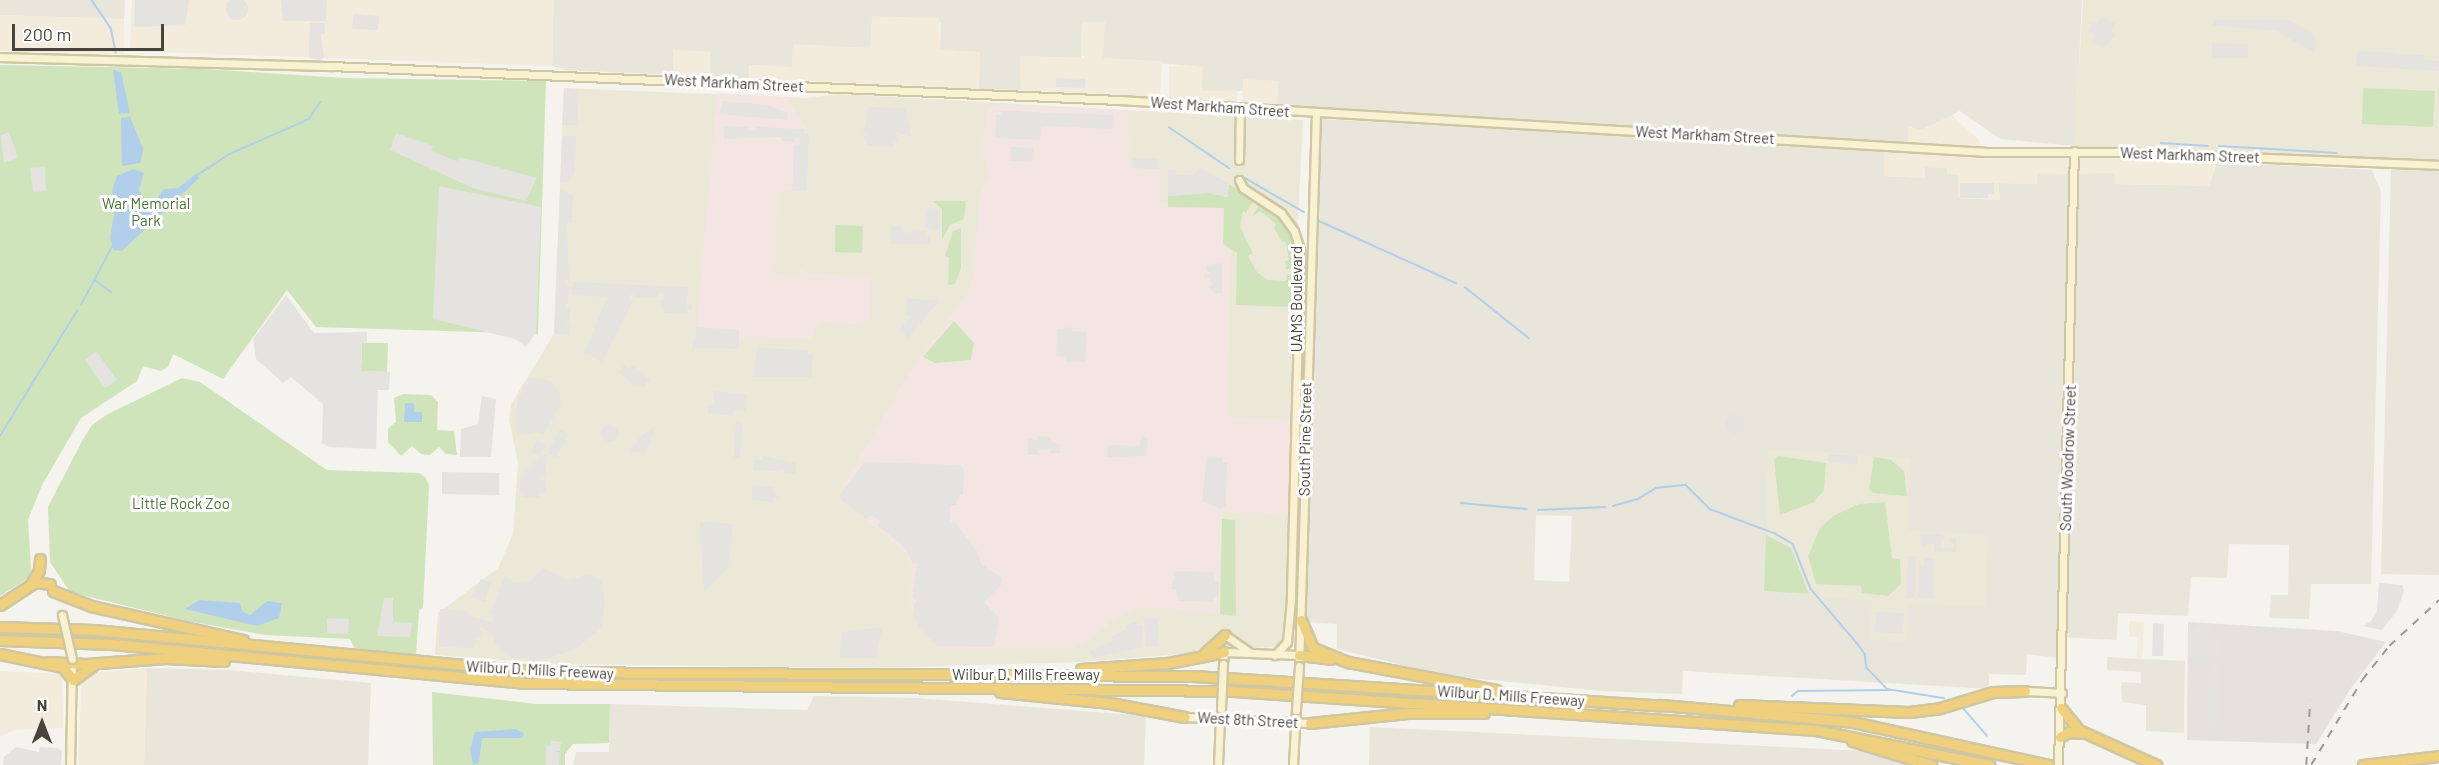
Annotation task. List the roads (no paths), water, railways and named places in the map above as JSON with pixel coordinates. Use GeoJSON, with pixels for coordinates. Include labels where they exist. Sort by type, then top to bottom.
{"type":"FeatureCollection","features":[{"type":"Feature","properties":{"kind":"highway"},"geometry":{"type":"LineString","coordinates":[[30,586],[39,570],[40,560]]}},
{"type":"Feature","properties":{"kind":"highway"},"geometry":{"type":"LineString","coordinates":[[0,605],[41,581],[81,603],[281,649]]}},
{"type":"Feature","properties":{"kind":"highway"},"geometry":{"type":"LineString","coordinates":[[62,615],[67,608],[81,603]]}},
{"type":"Feature","properties":{"kind":"highway"},"geometry":{"type":"LineString","coordinates":[[1300,620],[1313,648],[1348,662]]}},
{"type":"Feature","properties":{"kind":"highway","name":"Wilbur D. Mills Freeway"},"geometry":{"type":"LineString","coordinates":[[0,627],[94,630],[541,672],[1205,677],[1660,705],[1853,722],[2048,765]]}},
{"type":"Feature","properties":{"kind":"highway"},"geometry":{"type":"LineString","coordinates":[[1196,657],[1216,646],[1225,634]]}},
{"type":"Feature","properties":{"kind":"highway","name":"Wilbur D. Mills Freeway"},"geometry":{"type":"LineString","coordinates":[[0,640],[102,643],[523,683],[1233,691],[1797,728],[1867,738],[1989,765]]}},
{"type":"Feature","properties":{"kind":"highway"},"geometry":{"type":"LineString","coordinates":[[989,674],[1139,666],[1224,652]]}},
{"type":"Feature","properties":{"kind":"highway"},"geometry":{"type":"LineString","coordinates":[[0,654],[48,662],[67,669],[73,680],[83,669],[100,664],[166,658],[238,662],[259,659]]}},
{"type":"Feature","properties":{"kind":"highway"},"geometry":{"type":"LineString","coordinates":[[48,662],[73,660],[100,664]]}},
{"type":"Feature","properties":{"kind":"highway"},"geometry":{"type":"LineString","coordinates":[[1299,660],[1348,662],[1546,698]]}},
{"type":"Feature","properties":{"kind":"highway"},"geometry":{"type":"LineString","coordinates":[[944,686],[1092,701],[1185,717]]}},
{"type":"Feature","properties":{"kind":"highway"},"geometry":{"type":"LineString","coordinates":[[1660,705],[1909,712],[1940,708],[1993,692],[2025,691]]}},
{"type":"Feature","properties":{"kind":"highway"},"geometry":{"type":"LineString","coordinates":[[2061,708],[2084,733]]}},
{"type":"Feature","properties":{"kind":"highway"},"geometry":{"type":"LineString","coordinates":[[1310,723],[1416,713],[1592,714]]}},
{"type":"Feature","properties":{"kind":"highway"},"geometry":{"type":"LineString","coordinates":[[1797,728],[1930,765]]}},
{"type":"Feature","properties":{"kind":"highway"},"geometry":{"type":"LineString","coordinates":[[2060,737],[2068,732],[2084,733],[2156,765]]}},
{"type":"Feature","properties":{"kind":"highway"},"geometry":{"type":"LineString","coordinates":[[2363,765],[2439,756]]}},
{"type":"Feature","properties":{"kind":"main road","name":"West Markham Street"},"geometry":{"type":"LineString","coordinates":[[0,57],[615,78],[1316,114],[1966,151],[2074,151],[2439,165]]}},
{"type":"Feature","properties":{"kind":"main road"},"geometry":{"type":"LineString","coordinates":[[1239,160],[1240,110]]}},
{"type":"Feature","properties":{"kind":"main road","name":"South Pine Street"},"geometry":{"type":"LineString","coordinates":[[1293,765],[1299,660],[1316,114]]}},
{"type":"Feature","properties":{"kind":"main road","name":"South Woodrow Street"},"geometry":{"type":"LineString","coordinates":[[2058,765],[2062,693],[2074,151]]}},
{"type":"Feature","properties":{"kind":"main road","name":"UAMS Boulevard"},"geometry":{"type":"LineString","coordinates":[[1239,180],[1243,188],[1281,213],[1294,231],[1300,250],[1291,599],[1287,642],[1275,655]]}},
{"type":"Feature","properties":{"kind":"main road"},"geometry":{"type":"LineString","coordinates":[[62,615],[73,660],[70,765]]}},
{"type":"Feature","properties":{"kind":"main road"},"geometry":{"type":"LineString","coordinates":[[1225,634],[1251,653]]}},
{"type":"Feature","properties":{"kind":"main road"},"geometry":{"type":"LineString","coordinates":[[1221,709],[1224,652],[1275,655],[1299,660]]}},
{"type":"Feature","properties":{"kind":"main road"},"geometry":{"type":"LineString","coordinates":[[2025,691],[2062,693]]}},
{"type":"Feature","properties":{"kind":"main road","name":"West 8th Street"},"geometry":{"type":"LineString","coordinates":[[1185,717],[1310,723]]}},
{"type":"Feature","properties":{"kind":"main road"},"geometry":{"type":"LineString","coordinates":[[1218,765],[1220,718]]}},
{"type":"Feature","properties":{"kind":"water"},"geometry":{"type":"Polygon","coordinates":[[[113,70],[121,72],[130,113],[119,114],[113,70]]]}},
{"type":"Feature","properties":{"kind":"water"},"geometry":{"type":"Polygon","coordinates":[[[130,117],[143,148],[142,157],[140,163],[122,166],[121,118],[130,117]]]}},
{"type":"Feature","properties":{"kind":"water"},"geometry":{"type":"Polygon","coordinates":[[[133,169],[144,173],[139,190],[146,202],[155,201],[164,189],[178,188],[196,174],[199,178],[122,251],[114,250],[110,238],[115,209],[112,191],[117,176],[133,169]]]}},
{"type":"Feature","properties":{"kind":"water"},"geometry":{"type":"Polygon","coordinates":[[[405,403],[414,403],[414,412],[422,412],[422,422],[404,422],[405,403]]]}},
{"type":"Feature","properties":{"kind":"water"},"geometry":{"type":"Polygon","coordinates":[[[199,600],[240,603],[243,612],[250,615],[267,601],[282,603],[279,618],[257,626],[185,609],[199,600]]]}},
{"type":"Feature","properties":{"kind":"water"},"geometry":{"type":"Polygon","coordinates":[[[515,729],[524,733],[523,738],[482,738],[479,763],[473,765],[470,749],[475,732],[515,729]]]}},
{"type":"Feature","properties":{"kind":"waterway"},"geometry":{"type":"LineString","coordinates":[[92,0],[111,28],[116,52]]}},
{"type":"Feature","properties":{"kind":"waterway"},"geometry":{"type":"LineString","coordinates":[[196,176],[230,154],[309,119],[320,102]]}},
{"type":"Feature","properties":{"kind":"waterway"},"geometry":{"type":"LineString","coordinates":[[1169,127],[1229,168]]}},
{"type":"Feature","properties":{"kind":"waterway"},"geometry":{"type":"LineString","coordinates":[[2161,143],[2208,146]]}},
{"type":"Feature","properties":{"kind":"waterway"},"geometry":{"type":"LineString","coordinates":[[2219,146],[2337,153]]}},
{"type":"Feature","properties":{"kind":"waterway"},"geometry":{"type":"LineString","coordinates":[[1245,178],[1304,212]]}},
{"type":"Feature","properties":{"kind":"waterway"},"geometry":{"type":"LineString","coordinates":[[1317,220],[1456,283]]}},
{"type":"Feature","properties":{"kind":"waterway"},"geometry":{"type":"LineString","coordinates":[[81,305],[113,245]]}},
{"type":"Feature","properties":{"kind":"waterway"},"geometry":{"type":"LineString","coordinates":[[96,281],[112,292]]}},
{"type":"Feature","properties":{"kind":"waterway"},"geometry":{"type":"LineString","coordinates":[[1465,287],[1529,338]]}},
{"type":"Feature","properties":{"kind":"waterway"},"geometry":{"type":"LineString","coordinates":[[0,436],[77,311]]}},
{"type":"Feature","properties":{"kind":"waterway"},"geometry":{"type":"LineString","coordinates":[[1613,506],[1638,499],[1656,488],[1686,485],[1710,509],[1774,533],[1793,544],[1811,589],[1857,643],[1865,654],[1867,668],[1887,689],[1944,698]]}},
{"type":"Feature","properties":{"kind":"waterway"},"geometry":{"type":"LineString","coordinates":[[1461,503],[1527,509]]}},
{"type":"Feature","properties":{"kind":"waterway"},"geometry":{"type":"LineString","coordinates":[[1538,510],[1605,507]]}},
{"type":"Feature","properties":{"kind":"waterway"},"geometry":{"type":"LineString","coordinates":[[1792,696],[1798,691],[1890,690]]}},
{"type":"Feature","properties":{"kind":"waterway"},"geometry":{"type":"LineString","coordinates":[[1964,709],[1987,735]]}},
{"type":"Feature","properties":{"kind":"railway"},"geometry":{"type":"LineString","coordinates":[[2311,765],[2362,680],[2389,646],[2439,600]]}},
{"type":"Feature","properties":{"kind":"railway"},"geometry":{"type":"LineString","coordinates":[[2306,765],[2310,701]]}},
{"type":"Feature","properties":{"kind":"park label","name":"War Memorial Park"},"geometry":{"type":"Point","coordinates":[146,212]}},
{"type":"Feature","properties":{"kind":"park label","name":"Little Rock Zoo"},"geometry":{"type":"Point","coordinates":[181,504]}}]}
